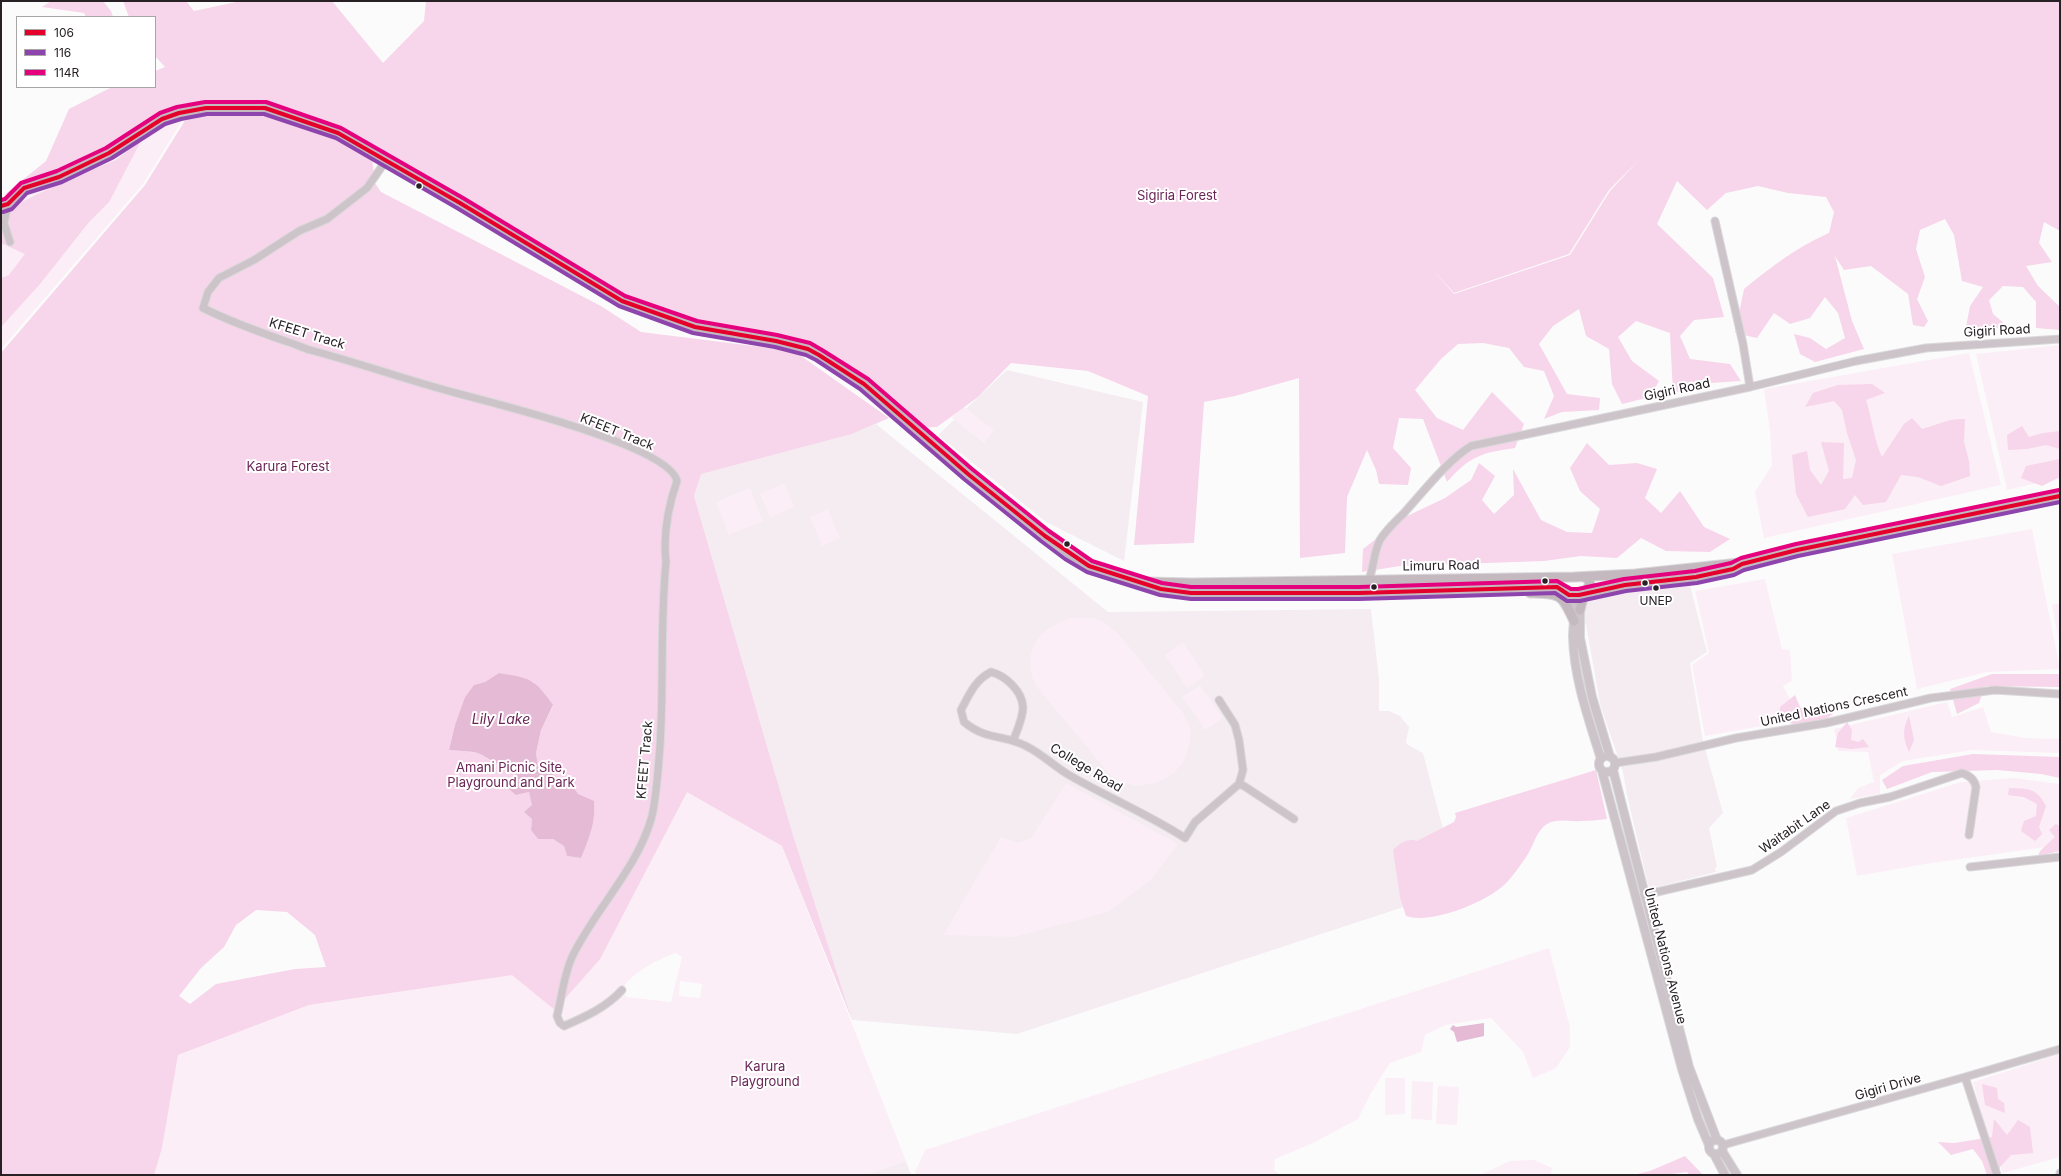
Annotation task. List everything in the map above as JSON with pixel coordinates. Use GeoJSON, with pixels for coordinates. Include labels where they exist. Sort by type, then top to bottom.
{"type":"FeatureCollection","features":[{"type":"Feature","properties":{"kind":"main road","name":"Limuru Road"},"geometry":{"type":"LineString","coordinates":[[5,205],[24,188],[59,177],[109,153],[162,119],[179,113],[206,108],[265,108],[338,133],[385,162],[455,200],[622,301],[695,327],[776,340],[808,349],[836,365],[864,384],[968,474],[1045,536],[1089,566],[1160,589],[1192,593],[1359,593],[1557,587],[1562,589]]}},
{"type":"Feature","properties":{"kind":"main road","name":"Limuru Road"},"geometry":{"type":"LineString","coordinates":[[1586,592],[1625,585],[1696,577],[1733,569],[1742,564],[1797,550],[2060,496]]}},
{"type":"Feature","properties":{"kind":"main road","name":"Limuru Road"},"geometry":{"type":"LineString","coordinates":[[1139,581],[1192,583],[1568,577],[1635,574],[1732,563],[1742,564]]}},
{"type":"Feature","properties":{"kind":"main road"},"geometry":{"type":"LineString","coordinates":[[1580,610],[1590,584],[1588,579],[1584,576]]}},
{"type":"Feature","properties":{"kind":"main road"},"geometry":{"type":"LineString","coordinates":[[1568,577],[1563,581],[1562,589],[1570,595],[1584,594],[1586,592]]}},
{"type":"Feature","properties":{"kind":"main road"},"geometry":{"type":"LineString","coordinates":[[1402,591],[1407,580]]}},
{"type":"Feature","properties":{"kind":"main road"},"geometry":{"type":"LineString","coordinates":[[1490,588],[1508,592],[1558,596],[1565,602],[1574,620]]}},
{"type":"Feature","properties":{"kind":"street","name":"KFEET Track"},"geometry":{"type":"LineString","coordinates":[[385,162],[367,188],[327,220],[299,231],[254,260],[219,278],[208,292],[203,308],[239,325],[309,350],[329,354],[426,385],[521,410],[591,432],[644,454],[669,469],[675,476],[677,481],[667,518],[664,549],[666,562],[661,732],[658,776],[652,815],[645,836],[633,859],[582,937],[572,957],[557,1016],[560,1023],[564,1026],[588,1016],[622,990]]}},
{"type":"Feature","properties":{"kind":"street"},"geometry":{"type":"LineString","coordinates":[[5,205],[4,223],[10,242]]}},
{"type":"Feature","properties":{"kind":"street"},"geometry":{"type":"LineString","coordinates":[[1715,220],[1743,344],[1750,387]]}},
{"type":"Feature","properties":{"kind":"street","name":"Gigiri Road"},"geometry":{"type":"LineString","coordinates":[[1369,580],[1377,548],[1383,536],[1432,483],[1464,451],[1472,446],[1750,387],[1856,361],[1926,348],[2060,338]]}},
{"type":"Feature","properties":{"kind":"street"},"geometry":{"type":"LineString","coordinates":[[1359,593],[1369,580],[1380,592]]}},
{"type":"Feature","properties":{"kind":"street"},"geometry":{"type":"LineString","coordinates":[[1570,595],[1574,603],[1574,654],[1576,669],[1600,759],[1599,767],[1602,771],[1606,772],[1613,763],[1605,756],[1600,759]]}},
{"type":"Feature","properties":{"kind":"street","name":"United Nations Avenue"},"geometry":{"type":"LineString","coordinates":[[1580,610],[1580,638],[1592,697],[1613,763],[1644,895],[1689,1067],[1719,1148],[1725,1175]]}},
{"type":"Feature","properties":{"kind":"street","name":"College Road"},"geometry":{"type":"LineString","coordinates":[[1013,741],[1022,713],[1022,705],[1017,692],[1007,680],[998,674],[991,672],[981,676],[961,710],[961,716],[964,722],[971,728],[988,736],[1013,741],[1044,756],[1068,774],[1170,828],[1185,838],[1195,822],[1239,784]]}},
{"type":"Feature","properties":{"kind":"street","name":"United Nations Crescent"},"geometry":{"type":"LineString","coordinates":[[1613,763],[1656,757],[1736,738],[1826,723],[1931,698],[1995,690],[2060,694]]}},
{"type":"Feature","properties":{"kind":"street"},"geometry":{"type":"LineString","coordinates":[[1219,700],[1235,725],[1239,740],[1243,770],[1239,784],[1294,819]]}},
{"type":"Feature","properties":{"kind":"street","name":"United Nations Avenue"},"geometry":{"type":"LineString","coordinates":[[1602,771],[1682,1068],[1710,1151],[1719,1148]]}},
{"type":"Feature","properties":{"kind":"street","name":"Waitabit Lane"},"geometry":{"type":"LineString","coordinates":[[1644,895],[1752,870],[1781,852],[1836,811],[1860,803],[1890,797],[1962,774],[1969,776],[1974,781],[1976,787],[1969,835]]}},
{"type":"Feature","properties":{"kind":"street"},"geometry":{"type":"LineString","coordinates":[[1970,868],[2060,857]]}},
{"type":"Feature","properties":{"kind":"street","name":"Gigiri Drive"},"geometry":{"type":"LineString","coordinates":[[1719,1148],[2060,1049]]}},
{"type":"Feature","properties":{"kind":"street"},"geometry":{"type":"LineString","coordinates":[[1965,1077],[1997,1175]]}},
{"type":"Feature","properties":{"kind":"street","name":"United Nations Avenue"},"geometry":{"type":"LineString","coordinates":[[1719,1148],[1737,1175]]}},
{"type":"Feature","properties":{"kind":"shaded area"},"geometry":{"type":"Polygon","coordinates":[[[1007,370],[1143,402],[1124,561],[1046,522],[938,435],[1007,370]]]}},
{"type":"Feature","properties":{"kind":"shaded area"},"geometry":{"type":"Polygon","coordinates":[[[876,424],[1108,612],[1371,609],[1379,679],[1379,711],[1389,711],[1400,716],[1409,727],[1406,742],[1408,745],[1423,753],[1443,829],[1434,897],[1017,1034],[852,1020],[793,835],[694,496],[700,474],[852,434],[876,424]]]}},
{"type":"Feature","properties":{"kind":"shaded area"},"geometry":{"type":"Polygon","coordinates":[[[1690,585],[1707,652],[1690,663],[1703,741],[1723,813],[1709,828],[1717,867],[1715,868],[1716,872],[1649,889],[1623,772],[1600,704],[1586,624],[1582,621],[1586,599],[1628,590],[1690,585]]]}},
{"type":"Feature","properties":{"kind":"shaded area"},"geometry":{"type":"Polygon","coordinates":[[[906,1161],[911,1175],[864,1175],[906,1161]]]}},
{"type":"Feature","properties":{"kind":"green space"},"geometry":{"type":"Polygon","coordinates":[[[51,1],[103,1],[111,11],[113,16],[86,16],[84,13],[42,7],[51,1]]]}},
{"type":"Feature","properties":{"kind":"green space"},"geometry":{"type":"Polygon","coordinates":[[[123,1],[186,1],[194,11],[241,1],[332,1],[383,63],[424,21],[426,1],[2060,1],[2060,231],[2044,222],[2039,243],[2052,262],[2026,266],[2038,286],[2060,307],[2060,330],[2036,328],[2036,302],[2023,287],[2003,286],[1989,300],[1993,314],[2006,325],[1983,333],[1966,327],[1970,306],[1983,287],[1962,281],[1954,235],[1945,219],[1920,230],[1916,249],[1925,277],[1917,299],[1928,321],[1924,327],[1913,325],[1908,294],[1871,266],[1844,270],[1835,256],[1852,321],[1864,349],[1815,362],[1800,354],[1794,334],[1810,338],[1826,349],[1845,338],[1838,313],[1825,297],[1810,318],[1790,324],[1774,313],[1757,338],[1735,333],[1744,289],[1785,258],[1829,233],[1834,212],[1826,197],[1788,193],[1758,186],[1726,193],[1707,210],[1677,181],[1657,224],[1713,278],[1724,317],[1694,320],[1680,336],[1690,359],[1730,364],[1741,381],[1695,384],[1673,394],[1670,333],[1636,321],[1618,337],[1632,361],[1659,381],[1650,397],[1622,404],[1612,384],[1609,349],[1586,336],[1579,309],[1553,326],[1539,344],[1567,394],[1600,398],[1599,410],[1562,412],[1544,419],[1554,396],[1544,371],[1524,367],[1509,348],[1483,343],[1458,344],[1441,359],[1415,390],[1437,418],[1463,430],[1492,392],[1524,424],[1515,448],[1477,457],[1463,466],[1447,482],[1423,419],[1399,418],[1393,448],[1411,468],[1408,485],[1379,484],[1376,470],[1367,450],[1347,497],[1345,553],[1300,558],[1299,378],[1235,396],[1204,402],[1194,543],[1134,545],[1148,396],[1088,371],[1011,363],[978,397],[937,427],[910,428],[843,375],[801,345],[768,338],[689,326],[620,302],[611,294],[373,156],[323,129],[266,110],[306,125],[372,157],[375,183],[381,192],[601,306],[641,332],[794,351],[889,418],[852,434],[701,474],[694,496],[793,835],[852,1020],[782,846],[687,792],[600,959],[555,1010],[512,975],[309,1005],[178,1055],[162,1148],[154,1175],[1,1175],[1,353],[145,185],[189,114],[227,109],[263,110],[203,107],[143,128],[94,158],[4,195],[46,161],[69,109],[110,88],[156,88],[156,71],[165,67],[156,57],[156,16],[129,16],[123,1]],[[1639,160],[1609,190],[1569,254],[1454,293],[1431,268],[1454,294],[1570,255],[1610,191],[1639,160]],[[499,673],[485,682],[474,685],[465,697],[455,725],[449,750],[478,753],[516,775],[505,786],[516,795],[529,792],[533,805],[524,812],[532,819],[531,830],[538,839],[553,839],[564,846],[567,856],[581,858],[593,824],[594,802],[583,797],[560,778],[551,774],[539,773],[536,753],[541,730],[553,706],[541,690],[531,681],[518,676],[499,673]],[[256,910],[236,925],[224,947],[201,968],[179,996],[190,1004],[216,984],[295,969],[326,967],[315,935],[287,912],[256,910]]]}},
{"type":"Feature","properties":{"kind":"green space"},"geometry":{"type":"Polygon","coordinates":[[[185,116],[143,184],[1,349],[1,209],[111,156],[143,136],[185,116]]]}},
{"type":"Feature","properties":{"kind":"green space"},"geometry":{"type":"Polygon","coordinates":[[[142,139],[109,202],[89,222],[40,284],[1,327],[1,278],[9,275],[25,254],[1,243],[1,212],[69,179],[116,160],[142,139]]]}},
{"type":"Feature","properties":{"kind":"green space"},"geometry":{"type":"Polygon","coordinates":[[[2060,345],[2060,478],[2007,490],[1976,354],[2060,345]]]}},
{"type":"Feature","properties":{"kind":"green space"},"geometry":{"type":"Polygon","coordinates":[[[1969,353],[2001,485],[1764,538],[1755,492],[1772,465],[1770,431],[1764,389],[1969,353]]]}},
{"type":"Feature","properties":{"kind":"green space"},"geometry":{"type":"Polygon","coordinates":[[[1872,384],[1885,393],[1866,400],[1877,444],[1882,457],[1904,424],[1912,418],[1922,429],[1948,421],[1965,419],[1964,442],[1969,461],[1970,476],[1941,486],[1918,477],[1901,475],[1886,502],[1863,505],[1855,495],[1845,509],[1808,517],[1796,494],[1792,455],[1807,451],[1810,470],[1821,485],[1829,471],[1821,442],[1844,443],[1843,479],[1852,478],[1856,460],[1847,433],[1842,410],[1834,401],[1805,407],[1813,393],[1838,385],[1872,384]]]}},
{"type":"Feature","properties":{"kind":"green space"},"geometry":{"type":"Polygon","coordinates":[[[962,405],[994,430],[984,443],[952,418],[962,405]]]}},
{"type":"Feature","properties":{"kind":"green space"},"geometry":{"type":"Polygon","coordinates":[[[2022,426],[2029,437],[2043,433],[2060,431],[2060,449],[2046,445],[2027,449],[2008,450],[2007,435],[2022,426]]]}},
{"type":"Feature","properties":{"kind":"green space"},"geometry":{"type":"Polygon","coordinates":[[[1587,443],[1609,465],[1637,463],[1657,469],[1645,498],[1661,513],[1680,491],[1704,527],[1730,539],[1710,552],[1666,551],[1641,538],[1617,558],[1581,556],[1544,561],[1400,566],[1362,572],[1363,549],[1403,518],[1445,498],[1471,480],[1479,463],[1495,476],[1482,500],[1494,514],[1514,495],[1513,469],[1541,520],[1567,532],[1592,533],[1600,509],[1580,491],[1570,468],[1587,443]]]}},
{"type":"Feature","properties":{"kind":"green space"},"geometry":{"type":"Polygon","coordinates":[[[2060,459],[2060,477],[2042,486],[2021,478],[2026,466],[2060,459]]]}},
{"type":"Feature","properties":{"kind":"green space"},"geometry":{"type":"Polygon","coordinates":[[[784,483],[794,507],[770,518],[760,494],[784,483]]]}},
{"type":"Feature","properties":{"kind":"green space"},"geometry":{"type":"Polygon","coordinates":[[[750,488],[763,521],[729,535],[716,502],[750,488]]]}},
{"type":"Feature","properties":{"kind":"green space"},"geometry":{"type":"Polygon","coordinates":[[[828,509],[840,538],[822,546],[810,517],[828,509]]]}},
{"type":"Feature","properties":{"kind":"green space"},"geometry":{"type":"Polygon","coordinates":[[[2032,529],[2060,669],[1987,672],[1917,689],[1892,554],[2032,529]]]}},
{"type":"Feature","properties":{"kind":"green space"},"geometry":{"type":"Polygon","coordinates":[[[1765,579],[1782,649],[1790,650],[1792,681],[1783,686],[1790,699],[1797,720],[1705,736],[1692,665],[1709,653],[1695,591],[1765,579]]]}},
{"type":"Feature","properties":{"kind":"green space"},"geometry":{"type":"Polygon","coordinates":[[[2060,603],[2060,647],[2052,605],[2060,603]]]}},
{"type":"Feature","properties":{"kind":"green space","name":"Karura Playground"},"geometry":{"type":"Polygon","coordinates":[[[435,605],[713,806],[782,846],[906,1161],[864,1175],[154,1175],[162,1148],[178,1055],[309,1005],[378,995],[435,605]],[[676,953],[646,967],[631,978],[622,990],[626,997],[671,1002],[682,957],[676,953]],[[680,981],[679,996],[700,998],[702,984],[680,981]]]}},
{"type":"Feature","properties":{"kind":"green space"},"geometry":{"type":"Polygon","coordinates":[[[1071,618],[1093,618],[1102,621],[1118,633],[1183,713],[1189,723],[1191,736],[1187,754],[1182,764],[1175,772],[1157,783],[1136,786],[1120,782],[1110,775],[1036,686],[1030,663],[1031,653],[1035,643],[1049,628],[1059,622],[1071,618]]]}},
{"type":"Feature","properties":{"kind":"green space"},"geometry":{"type":"Polygon","coordinates":[[[1183,642],[1205,676],[1187,688],[1165,655],[1183,642]]]}},
{"type":"Feature","properties":{"kind":"green space"},"geometry":{"type":"Polygon","coordinates":[[[1992,674],[2060,674],[2060,687],[1985,686],[1979,703],[1957,714],[1950,689],[1992,674]]]}},
{"type":"Feature","properties":{"kind":"green space"},"geometry":{"type":"Polygon","coordinates":[[[1200,685],[1223,718],[1205,730],[1182,697],[1200,685]]]}},
{"type":"Feature","properties":{"kind":"green space"},"geometry":{"type":"Polygon","coordinates":[[[1795,695],[1800,707],[1804,710],[1815,706],[1831,706],[1833,714],[1823,721],[1792,724],[1780,714],[1780,707],[1795,695]]]}},
{"type":"Feature","properties":{"kind":"green space"},"geometry":{"type":"Polygon","coordinates":[[[1947,702],[1952,717],[1983,707],[1991,732],[2026,738],[2060,739],[2060,753],[1972,750],[1903,761],[1880,775],[1880,794],[1850,799],[1858,788],[1874,782],[1868,752],[1838,751],[1834,729],[1947,702]]]}},
{"type":"Feature","properties":{"kind":"green space"},"geometry":{"type":"Polygon","coordinates":[[[1909,716],[1914,740],[1909,752],[1905,743],[1904,730],[1909,716]]]}},
{"type":"Feature","properties":{"kind":"green space"},"geometry":{"type":"Polygon","coordinates":[[[1847,722],[1852,730],[1851,740],[1858,742],[1863,739],[1869,747],[1851,749],[1835,747],[1838,733],[1847,722]]]}},
{"type":"Feature","properties":{"kind":"green space"},"geometry":{"type":"Polygon","coordinates":[[[1973,754],[2060,757],[2060,778],[2041,774],[1997,770],[1932,772],[1887,789],[1882,780],[1903,766],[1973,754]]]}},
{"type":"Feature","properties":{"kind":"green space"},"geometry":{"type":"Polygon","coordinates":[[[1596,770],[1607,819],[1551,822],[1541,830],[1528,854],[1511,878],[1500,889],[1475,903],[1445,914],[1417,918],[1406,916],[1400,897],[1393,850],[1399,845],[1410,840],[1417,841],[1454,822],[1456,817],[1455,813],[1596,770]]]}},
{"type":"Feature","properties":{"kind":"green space"},"geometry":{"type":"Polygon","coordinates":[[[2014,778],[2060,784],[2060,845],[1925,864],[1857,876],[1846,818],[1961,782],[2014,778]]]}},
{"type":"Feature","properties":{"kind":"green space"},"geometry":{"type":"Polygon","coordinates":[[[1066,783],[1178,844],[1150,881],[1108,912],[1014,937],[943,935],[1001,837],[1018,843],[1031,838],[1066,783]]]}},
{"type":"Feature","properties":{"kind":"green space"},"geometry":{"type":"Polygon","coordinates":[[[2009,788],[2031,790],[2039,795],[2046,806],[2039,827],[2042,834],[2035,841],[2021,831],[2024,821],[2036,816],[2037,804],[2024,797],[2008,795],[2009,788]]]}},
{"type":"Feature","properties":{"kind":"green space"},"geometry":{"type":"Polygon","coordinates":[[[2056,824],[2060,826],[2060,851],[2038,856],[2040,851],[2055,837],[2049,830],[2056,824]]]}},
{"type":"Feature","properties":{"kind":"green space"},"geometry":{"type":"Polygon","coordinates":[[[1549,948],[1570,1027],[1570,1047],[1556,1068],[1533,1078],[1523,1052],[1491,1018],[1445,1025],[1425,1035],[1421,1052],[1390,1063],[1371,1093],[1358,1119],[1313,1143],[1275,1159],[1274,1170],[1280,1175],[916,1175],[915,1172],[925,1150],[1549,948]]]}},
{"type":"Feature","properties":{"kind":"green space"},"geometry":{"type":"Polygon","coordinates":[[[2060,1054],[2060,1157],[2003,1173],[1985,1127],[1973,1082],[2060,1054]]]}},
{"type":"Feature","properties":{"kind":"green space"},"geometry":{"type":"Polygon","coordinates":[[[1385,1078],[1405,1078],[1405,1114],[1385,1115],[1385,1078]]]}},
{"type":"Feature","properties":{"kind":"green space"},"geometry":{"type":"Polygon","coordinates":[[[1412,1081],[1433,1082],[1432,1120],[1411,1119],[1412,1081]]]}},
{"type":"Feature","properties":{"kind":"green space"},"geometry":{"type":"Polygon","coordinates":[[[1982,1084],[1997,1088],[1998,1099],[2004,1103],[2005,1113],[1985,1105],[1982,1084]]]}},
{"type":"Feature","properties":{"kind":"green space"},"geometry":{"type":"Polygon","coordinates":[[[1438,1086],[1459,1087],[1457,1125],[1436,1124],[1438,1086]]]}},
{"type":"Feature","properties":{"kind":"green space"},"geometry":{"type":"Polygon","coordinates":[[[1994,1119],[2007,1135],[2018,1120],[2030,1127],[2033,1153],[2011,1155],[2000,1167],[2000,1175],[1987,1175],[1982,1161],[1973,1149],[1951,1155],[1938,1142],[1954,1143],[1992,1137],[1994,1119]]]}},
{"type":"Feature","properties":{"kind":"green space"},"geometry":{"type":"Polygon","coordinates":[[[1685,1156],[1703,1175],[1689,1175],[1687,1172],[1664,1175],[1633,1175],[1650,1171],[1685,1156]]]}},
{"type":"Feature","properties":{"kind":"green space"},"geometry":{"type":"Polygon","coordinates":[[[1534,1160],[1552,1168],[1551,1175],[1480,1175],[1510,1161],[1534,1160]]]}},
{"type":"Feature","properties":{"kind":"water","name":"Lily Lake"},"geometry":{"type":"Polygon","coordinates":[[[499,673],[525,678],[536,684],[553,705],[541,730],[536,753],[539,773],[551,773],[573,787],[578,794],[594,801],[593,823],[581,858],[567,856],[564,846],[553,839],[538,839],[531,830],[532,819],[524,812],[532,805],[529,792],[516,795],[505,786],[516,775],[478,753],[449,750],[455,725],[465,697],[474,685],[485,682],[499,673]]]}},
{"type":"Feature","properties":{"kind":"water"},"geometry":{"type":"Polygon","coordinates":[[[1484,1023],[1484,1036],[1457,1042],[1454,1032],[1450,1029],[1453,1025],[1456,1027],[1484,1023]]]}},
{"type":"Feature","properties":{"kind":"transit line","name":"114R"},"geometry":{"type":"LineString","coordinates":[[1,200],[5,199],[21,183],[57,171],[106,148],[160,113],[177,107],[205,102],[266,102],[341,128],[463,198],[625,296],[697,321],[777,335],[810,343],[868,379],[972,469],[1049,531],[1092,561],[1162,583],[1191,587],[1359,587],[1557,581],[1571,589],[1578,589],[1624,579],[1695,571],[1731,563],[1741,558],[1796,544],[2059,490]]}},
{"type":"Feature","properties":{"kind":"transit line","name":"106"},"geometry":{"type":"LineString","coordinates":[[1,206],[8,204],[24,188],[59,177],[109,153],[162,119],[179,113],[206,108],[265,108],[338,133],[460,203],[622,301],[695,327],[776,341],[808,349],[864,384],[968,474],[1045,536],[1089,566],[1161,589],[1191,593],[1359,593],[1557,587],[1569,595],[1579,595],[1625,585],[1696,577],[1733,569],[1742,564],[1797,550],[2060,496]]}},
{"type":"Feature","properties":{"kind":"transit line","name":"116"},"geometry":{"type":"LineString","coordinates":[[3,212],[12,209],[27,193],[62,182],[112,158],[165,124],[207,114],[264,114],[336,138],[457,208],[619,306],[693,333],[775,347],[806,355],[816,360],[860,389],[964,479],[1065,559],[1087,572],[1160,595],[1191,599],[1359,599],[1555,593],[1567,601],[1580,601],[1626,591],[1697,583],[1734,575],[1744,570],[1798,556],[2060,502]]}},
{"type":"Feature","properties":{"kind":"place","name":"UNEP"},"geometry":{"type":"Point","coordinates":[1656,588]}},
{"type":"Feature","properties":{"kind":"park label","name":"Sigiria Forest"},"geometry":{"type":"Point","coordinates":[1177,196]}},
{"type":"Feature","properties":{"kind":"park label","name":"Karura Forest"},"geometry":{"type":"Point","coordinates":[288,467]}},
{"type":"Feature","properties":{"kind":"park label","name":"Amani Picnic Site, Playground and Park"},"geometry":{"type":"Point","coordinates":[511,776]}}]}
